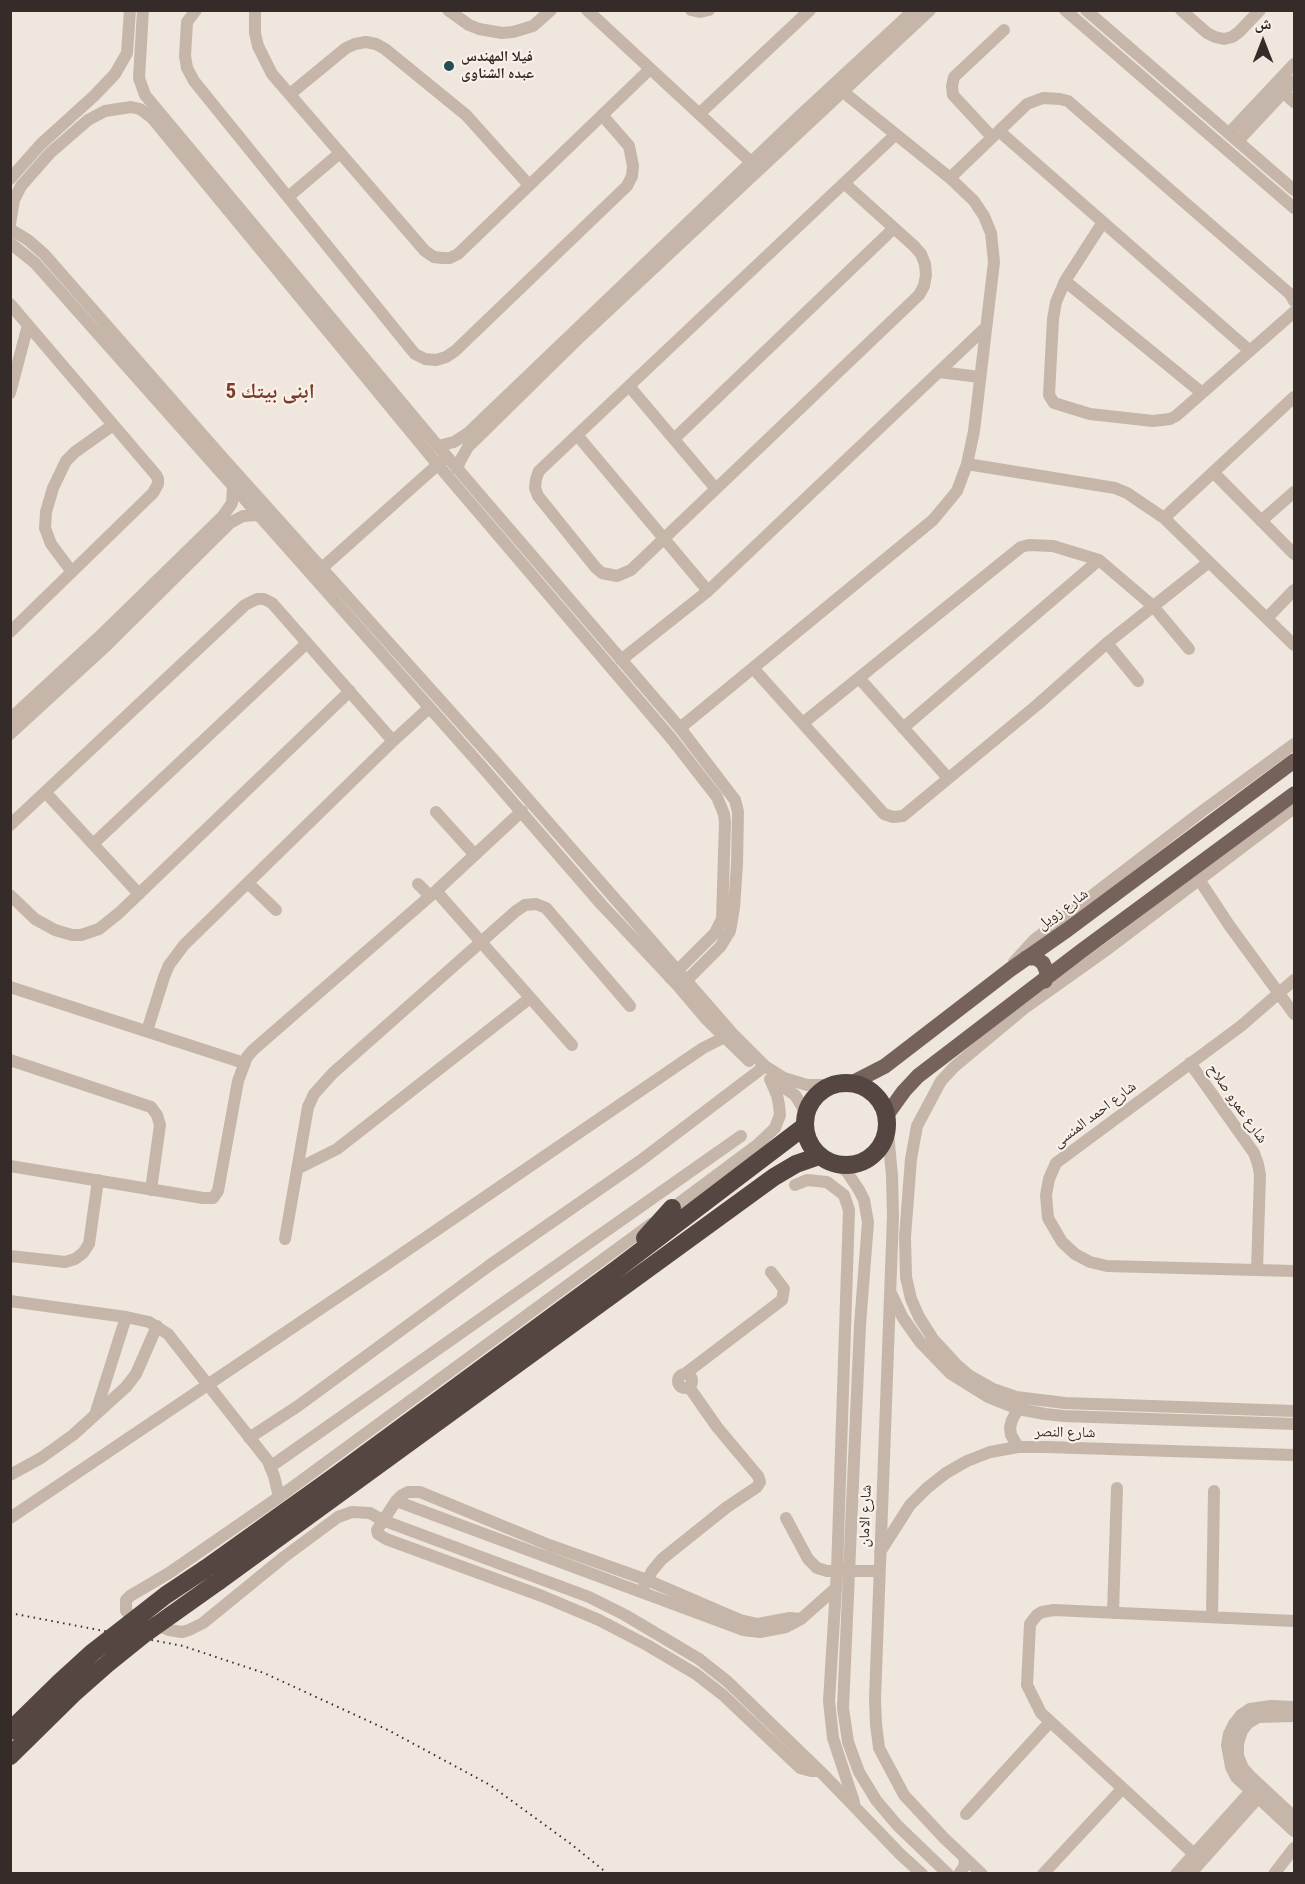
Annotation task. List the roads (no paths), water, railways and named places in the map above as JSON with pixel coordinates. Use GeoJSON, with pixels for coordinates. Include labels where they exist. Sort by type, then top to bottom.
{"type":"FeatureCollection","features":[{"type":"Feature","properties":{"kind":"highway"},"geometry":{"type":"LineString","coordinates":[[843,1084],[864,1088],[876,1096],[886,1119],[884,1140],[873,1155],[857,1164],[839,1165],[819,1156],[809,1142],[805,1121],[811,1102],[816,1096],[822,1091],[843,1084]]}},
{"type":"Feature","properties":{"kind":"highway"},"geometry":{"type":"LineString","coordinates":[[10,1731],[93,1652],[139,1616],[338,1474],[617,1269],[805,1121]]}},
{"type":"Feature","properties":{"kind":"highway"},"geometry":{"type":"LineString","coordinates":[[10,1756],[64,1702],[107,1664],[162,1621],[774,1177],[796,1164],[819,1156]]}},
{"type":"Feature","properties":{"kind":"highway"},"geometry":{"type":"LineString","coordinates":[[617,1269],[672,1208]]}},
{"type":"Feature","properties":{"kind":"main road","name":"شارع زويل"},"geometry":{"type":"LineString","coordinates":[[843,1084],[885,1066],[1011,969],[1067,930],[1205,818],[1294,760]]}},
{"type":"Feature","properties":{"kind":"main road"},"geometry":{"type":"LineString","coordinates":[[886,1119],[904,1091],[918,1076],[1080,952],[1294,794]]}},
{"type":"Feature","properties":{"kind":"main road"},"geometry":{"type":"LineString","coordinates":[[1067,930],[1067,943],[1072,949],[1080,952]]}},
{"type":"Feature","properties":{"kind":"main road"},"geometry":{"type":"LineString","coordinates":[[1026,958],[1036,958],[1043,963],[1047,972],[1045,981]]}},
{"type":"Feature","properties":{"kind":"street"},"geometry":{"type":"LineString","coordinates":[[130,10],[133,53],[141,87],[150,109],[442,461],[534,568],[621,660],[680,728],[735,800],[738,812],[730,864]]}},
{"type":"Feature","properties":{"kind":"street"},"geometry":{"type":"LineString","coordinates":[[10,179],[41,144],[108,82],[133,53],[143,10]]}},
{"type":"Feature","properties":{"kind":"street"},"geometry":{"type":"LineString","coordinates":[[196,10],[188,22],[185,56],[190,75],[415,354],[425,359],[436,360],[455,351],[627,186],[632,176],[633,156],[629,146],[602,115]]}},
{"type":"Feature","properties":{"kind":"street"},"geometry":{"type":"LineString","coordinates":[[255,10],[255,33],[261,54],[272,74],[425,251],[434,257],[450,258],[458,254],[650,69]]}},
{"type":"Feature","properties":{"kind":"street"},"geometry":{"type":"LineString","coordinates":[[448,10],[469,25],[502,33],[533,26],[551,10]]}},
{"type":"Feature","properties":{"kind":"street"},"geometry":{"type":"LineString","coordinates":[[587,10],[751,162]]}},
{"type":"Feature","properties":{"kind":"street"},"geometry":{"type":"LineString","coordinates":[[691,10],[700,12],[709,10]]}},
{"type":"Feature","properties":{"kind":"street"},"geometry":{"type":"LineString","coordinates":[[699,114],[810,10]]}},
{"type":"Feature","properties":{"kind":"street"},"geometry":{"type":"LineString","coordinates":[[457,469],[471,437],[798,125],[914,10]]}},
{"type":"Feature","properties":{"kind":"street"},"geometry":{"type":"LineString","coordinates":[[709,209],[751,162],[842,91],[930,10]]}},
{"type":"Feature","properties":{"kind":"street"},"geometry":{"type":"LineString","coordinates":[[1065,10],[1294,208]]}},
{"type":"Feature","properties":{"kind":"street"},"geometry":{"type":"LineString","coordinates":[[1086,10],[1294,190]]}},
{"type":"Feature","properties":{"kind":"street"},"geometry":{"type":"LineString","coordinates":[[1181,10],[1207,33],[1224,39],[1239,32],[1260,10]]}},
{"type":"Feature","properties":{"kind":"street"},"geometry":{"type":"LineString","coordinates":[[1004,30],[954,77],[953,95],[1250,351]]}},
{"type":"Feature","properties":{"kind":"street"},"geometry":{"type":"LineString","coordinates":[[290,94],[346,48],[366,42],[376,44],[466,115],[529,185]]}},
{"type":"Feature","properties":{"kind":"street"},"geometry":{"type":"LineString","coordinates":[[1234,137],[1294,64]]}},
{"type":"Feature","properties":{"kind":"street"},"geometry":{"type":"LineString","coordinates":[[1234,137],[1284,93],[1294,81]]}},
{"type":"Feature","properties":{"kind":"street"},"geometry":{"type":"LineString","coordinates":[[680,728],[933,520],[957,491],[967,464],[974,431],[994,262],[991,233],[980,208],[950,178],[842,91]]}},
{"type":"Feature","properties":{"kind":"street"},"geometry":{"type":"LineString","coordinates":[[1174,103],[1182,93]]}},
{"type":"Feature","properties":{"kind":"street"},"geometry":{"type":"LineString","coordinates":[[1284,93],[1294,102]]}},
{"type":"Feature","properties":{"kind":"street"},"geometry":{"type":"LineString","coordinates":[[950,178],[1026,104],[1034,100],[1051,98],[1068,101],[1290,294],[1294,301]]}},
{"type":"Feature","properties":{"kind":"street"},"geometry":{"type":"LineString","coordinates":[[10,224],[14,200],[21,186],[50,153],[88,120],[119,107],[150,109]]}},
{"type":"Feature","properties":{"kind":"street"},"geometry":{"type":"LineString","coordinates":[[78,110],[88,120]]}},
{"type":"Feature","properties":{"kind":"street"},"geometry":{"type":"LineString","coordinates":[[844,183],[921,254],[926,275],[919,295],[631,570],[625,574],[610,575],[596,568],[538,496],[535,488],[539,471],[844,183],[895,135]]}},
{"type":"Feature","properties":{"kind":"street"},"geometry":{"type":"LineString","coordinates":[[288,197],[340,153]]}},
{"type":"Feature","properties":{"kind":"street"},"geometry":{"type":"LineString","coordinates":[[1275,192],[1284,181]]}},
{"type":"Feature","properties":{"kind":"street"},"geometry":{"type":"LineString","coordinates":[[1103,222],[1065,281],[1056,302],[1048,395],[1052,401],[1084,413],[1159,421],[1176,416],[1294,312]]}},
{"type":"Feature","properties":{"kind":"street"},"geometry":{"type":"LineString","coordinates":[[674,439],[894,228]]}},
{"type":"Feature","properties":{"kind":"street"},"geometry":{"type":"LineString","coordinates":[[10,229],[28,240],[44,254],[322,568],[489,764],[606,890],[711,1017],[765,1072],[795,1095],[803,1108],[805,1121]]}},
{"type":"Feature","properties":{"kind":"street"},"geometry":{"type":"LineString","coordinates":[[10,243],[35,263],[429,708],[489,764],[522,811],[601,904],[678,976]]}},
{"type":"Feature","properties":{"kind":"street"},"geometry":{"type":"LineString","coordinates":[[1065,281],[1202,393]]}},
{"type":"Feature","properties":{"kind":"street"},"geometry":{"type":"LineString","coordinates":[[10,304],[156,475],[158,484],[153,493],[10,632]]}},
{"type":"Feature","properties":{"kind":"street"},"geometry":{"type":"LineString","coordinates":[[10,393],[28,325]]}},
{"type":"Feature","properties":{"kind":"street"},"geometry":{"type":"LineString","coordinates":[[621,660],[708,591],[985,328]]}},
{"type":"Feature","properties":{"kind":"street"},"geometry":{"type":"LineString","coordinates":[[365,367],[438,446],[442,461],[457,469],[717,797],[724,813],[730,864],[734,908],[730,931],[720,946],[678,976]]}},
{"type":"Feature","properties":{"kind":"street"},"geometry":{"type":"LineString","coordinates":[[939,372],[980,377]]}},
{"type":"Feature","properties":{"kind":"street"},"geometry":{"type":"LineString","coordinates":[[629,386],[716,489]]}},
{"type":"Feature","properties":{"kind":"street"},"geometry":{"type":"LineString","coordinates":[[1164,518],[1294,397]]}},
{"type":"Feature","properties":{"kind":"street"},"geometry":{"type":"LineString","coordinates":[[72,572],[47,536],[46,512],[53,488],[66,461],[113,425]]}},
{"type":"Feature","properties":{"kind":"street"},"geometry":{"type":"LineString","coordinates":[[577,435],[708,591]]}},
{"type":"Feature","properties":{"kind":"street"},"geometry":{"type":"LineString","coordinates":[[438,446],[471,437]]}},
{"type":"Feature","properties":{"kind":"street"},"geometry":{"type":"LineString","coordinates":[[322,568],[442,461]]}},
{"type":"Feature","properties":{"kind":"street"},"geometry":{"type":"LineString","coordinates":[[967,464],[1115,488],[1127,493],[1164,518],[1294,645]]}},
{"type":"Feature","properties":{"kind":"street"},"geometry":{"type":"LineString","coordinates":[[1213,472],[1294,554]]}},
{"type":"Feature","properties":{"kind":"street"},"geometry":{"type":"LineString","coordinates":[[10,734],[227,520],[232,503],[232,487]]}},
{"type":"Feature","properties":{"kind":"street"},"geometry":{"type":"LineString","coordinates":[[1261,521],[1294,492]]}},
{"type":"Feature","properties":{"kind":"street"},"geometry":{"type":"LineString","coordinates":[[227,520],[258,515]]}},
{"type":"Feature","properties":{"kind":"street"},"geometry":{"type":"LineString","coordinates":[[802,723],[1021,547],[1037,544],[1053,546],[1099,560],[1153,606],[1189,649]]}},
{"type":"Feature","properties":{"kind":"street"},"geometry":{"type":"LineString","coordinates":[[903,728],[1099,560]]}},
{"type":"Feature","properties":{"kind":"street"},"geometry":{"type":"LineString","coordinates":[[753,668],[884,813],[888,816],[903,816],[1037,705],[1107,643],[1209,562]]}},
{"type":"Feature","properties":{"kind":"street"},"geometry":{"type":"LineString","coordinates":[[1267,618],[1294,590]]}},
{"type":"Feature","properties":{"kind":"street"},"geometry":{"type":"LineString","coordinates":[[10,825],[251,601],[264,599],[272,603],[393,741]]}},
{"type":"Feature","properties":{"kind":"street"},"geometry":{"type":"LineString","coordinates":[[10,719],[102,642]]}},
{"type":"Feature","properties":{"kind":"street"},"geometry":{"type":"LineString","coordinates":[[93,844],[307,643]]}},
{"type":"Feature","properties":{"kind":"street"},"geometry":{"type":"LineString","coordinates":[[1107,643],[1138,681]]}},
{"type":"Feature","properties":{"kind":"street"},"geometry":{"type":"LineString","coordinates":[[859,678],[948,778]]}},
{"type":"Feature","properties":{"kind":"street"},"geometry":{"type":"LineString","coordinates":[[10,895],[45,925],[63,933],[81,935],[99,929],[139,894],[350,691]]}},
{"type":"Feature","properties":{"kind":"street"},"geometry":{"type":"LineString","coordinates":[[147,1031],[164,976],[176,954],[429,708]]}},
{"type":"Feature","properties":{"kind":"street"},"geometry":{"type":"LineString","coordinates":[[1011,969],[1013,963],[1034,940],[1205,818],[1294,744]]}},
{"type":"Feature","properties":{"kind":"street"},"geometry":{"type":"LineString","coordinates":[[46,793],[139,894]]}},
{"type":"Feature","properties":{"kind":"street"},"geometry":{"type":"LineString","coordinates":[[10,1166],[213,1198],[216,1195],[238,1081],[244,1064],[253,1050],[433,893],[522,811]]}},
{"type":"Feature","properties":{"kind":"street"},"geometry":{"type":"LineString","coordinates":[[436,812],[475,855]]}},
{"type":"Feature","properties":{"kind":"street"},"geometry":{"type":"LineString","coordinates":[[1293,814],[1026,1007],[961,1060],[941,1081],[917,1126],[911,1159],[905,1237],[906,1277],[911,1299],[919,1317],[933,1339],[957,1365],[970,1376],[993,1389],[1016,1397],[1065,1403],[1277,1417],[1294,1411]]}},
{"type":"Feature","properties":{"kind":"street"},"geometry":{"type":"LineString","coordinates":[[1200,881],[1294,1014]]}},
{"type":"Feature","properties":{"kind":"street"},"geometry":{"type":"LineString","coordinates":[[248,883],[276,910]]}},
{"type":"Feature","properties":{"kind":"street"},"geometry":{"type":"LineString","coordinates":[[418,884],[433,893],[481,942],[572,1045]]}},
{"type":"Feature","properties":{"kind":"street"},"geometry":{"type":"LineString","coordinates":[[285,1239],[308,1107],[314,1094],[322,1083],[525,905],[536,904],[546,908],[630,1006]]}},
{"type":"Feature","properties":{"kind":"street","name":"شارع احمد المنسى"},"geometry":{"type":"LineString","coordinates":[[1294,980],[1241,1026],[1056,1163],[1049,1179],[1046,1195],[1048,1218],[1062,1242],[1075,1254],[1090,1262],[1107,1266],[1294,1271]]}},
{"type":"Feature","properties":{"kind":"street"},"geometry":{"type":"LineString","coordinates":[[10,987],[244,1064]]}},
{"type":"Feature","properties":{"kind":"street"},"geometry":{"type":"LineString","coordinates":[[297,1169],[337,1149],[530,998]]}},
{"type":"Feature","properties":{"kind":"street"},"geometry":{"type":"LineString","coordinates":[[10,1518],[704,1048],[729,1035]]}},
{"type":"Feature","properties":{"kind":"street"},"geometry":{"type":"LineString","coordinates":[[10,1060],[150,1107],[157,1115],[160,1125],[151,1190]]}},
{"type":"Feature","properties":{"kind":"street","name":"شارع عمرو صلاح"},"geometry":{"type":"LineString","coordinates":[[1190,1063],[1254,1153],[1258,1164],[1260,1175],[1257,1270]]}},
{"type":"Feature","properties":{"kind":"street"},"geometry":{"type":"LineString","coordinates":[[765,1072],[818,1086],[843,1084]]}},
{"type":"Feature","properties":{"kind":"street"},"geometry":{"type":"LineString","coordinates":[[765,1072],[779,1105],[780,1115],[775,1128],[757,1145],[279,1497],[169,1573],[130,1596],[126,1600],[126,1611],[130,1615],[169,1630],[182,1632],[189,1630],[203,1623],[284,1557],[338,1517],[358,1511],[370,1514],[571,1589],[634,1620],[704,1662],[728,1682],[820,1771],[922,1874]]}},
{"type":"Feature","properties":{"kind":"street"},"geometry":{"type":"LineString","coordinates":[[249,1438],[298,1406],[490,1265],[765,1072]]}},
{"type":"Feature","properties":{"kind":"street","name":"شارع الامان"},"geometry":{"type":"LineString","coordinates":[[886,1119],[893,1196],[874,1703],[879,1748],[904,1795],[982,1874]]}},
{"type":"Feature","properties":{"kind":"street"},"geometry":{"type":"LineString","coordinates":[[270,1467],[741,1136]]}},
{"type":"Feature","properties":{"kind":"street","name":"شارع الامان"},"geometry":{"type":"LineString","coordinates":[[839,1165],[847,1172],[859,1190],[864,1200],[868,1222],[843,1571],[843,1708],[848,1742],[859,1772],[876,1800],[948,1874]]}},
{"type":"Feature","properties":{"kind":"street"},"geometry":{"type":"LineString","coordinates":[[10,1256],[65,1262],[83,1253],[88,1244],[98,1180]]}},
{"type":"Feature","properties":{"kind":"street"},"geometry":{"type":"LineString","coordinates":[[795,1185],[807,1180],[828,1182],[844,1195],[849,1210],[843,1571],[836,1588],[830,1714],[836,1749],[856,1808]]}},
{"type":"Feature","properties":{"kind":"street"},"geometry":{"type":"LineString","coordinates":[[644,1586],[665,1557],[727,1507],[757,1487],[760,1482],[758,1476],[688,1387],[683,1388],[677,1382],[680,1375],[686,1373],[782,1300],[784,1289],[771,1272]]}},
{"type":"Feature","properties":{"kind":"street"},"geometry":{"type":"LineString","coordinates":[[891,1278],[906,1277]]}},
{"type":"Feature","properties":{"kind":"street","name":"شارع النصر"},"geometry":{"type":"LineString","coordinates":[[890,1292],[903,1318],[920,1342],[951,1374],[988,1397],[1018,1409],[1064,1416],[1277,1417],[1294,1424]]}},
{"type":"Feature","properties":{"kind":"street"},"geometry":{"type":"LineString","coordinates":[[10,1301],[126,1317],[157,1326],[168,1334],[264,1456],[270,1467],[279,1497]]}},
{"type":"Feature","properties":{"kind":"street"},"geometry":{"type":"LineString","coordinates":[[95,1416],[126,1317]]}},
{"type":"Feature","properties":{"kind":"street"},"geometry":{"type":"LineString","coordinates":[[10,1475],[41,1458],[73,1435],[132,1381],[157,1326]]}},
{"type":"Feature","properties":{"kind":"street"},"geometry":{"type":"LineString","coordinates":[[1018,1409],[1010,1427],[1011,1435],[1018,1447]]}},
{"type":"Feature","properties":{"kind":"street","name":"شارع النصر"},"geometry":{"type":"LineString","coordinates":[[880,1553],[910,1505],[927,1488],[967,1461],[990,1452],[1018,1447],[1294,1455]]}},
{"type":"Feature","properties":{"kind":"street"},"geometry":{"type":"LineString","coordinates":[[1113,1613],[1117,1488]]}},
{"type":"Feature","properties":{"kind":"street"},"geometry":{"type":"LineString","coordinates":[[1212,1617],[1214,1491]]}},
{"type":"Feature","properties":{"kind":"street"},"geometry":{"type":"LineString","coordinates":[[820,1771],[805,1770],[795,1764],[730,1701],[696,1674],[626,1634],[543,1596],[381,1536],[377,1530],[402,1495],[408,1492],[425,1494],[644,1586],[751,1623],[766,1623],[790,1618],[801,1619],[836,1588]]}},
{"type":"Feature","properties":{"kind":"street"},"geometry":{"type":"LineString","coordinates":[[786,1518],[813,1566],[820,1570],[879,1571]]}},
{"type":"Feature","properties":{"kind":"street"},"geometry":{"type":"LineString","coordinates":[[1194,1854],[1041,1713],[1027,1685],[1029,1630],[1033,1619],[1048,1611],[1294,1621]]}},
{"type":"Feature","properties":{"kind":"street"},"geometry":{"type":"LineString","coordinates":[[626,1634],[634,1620]]}},
{"type":"Feature","properties":{"kind":"street"},"geometry":{"type":"LineString","coordinates":[[696,1674],[704,1662]]}},
{"type":"Feature","properties":{"kind":"street"},"geometry":{"type":"LineString","coordinates":[[1294,1707],[1271,1706],[1250,1710],[1241,1715],[1229,1734],[1227,1745],[1228,1756],[1236,1777],[1294,1831]]}},
{"type":"Feature","properties":{"kind":"street"},"geometry":{"type":"LineString","coordinates":[[1294,1716],[1257,1717],[1248,1723],[1238,1743],[1238,1756],[1247,1773],[1294,1817]]}},
{"type":"Feature","properties":{"kind":"street"},"geometry":{"type":"LineString","coordinates":[[966,1814],[1050,1722]]}},
{"type":"Feature","properties":{"kind":"street"},"geometry":{"type":"LineString","coordinates":[[1043,1874],[1122,1789]]}},
{"type":"Feature","properties":{"kind":"street"},"geometry":{"type":"LineString","coordinates":[[1190,1874],[1254,1795]]}},
{"type":"Feature","properties":{"kind":"street"},"geometry":{"type":"LineString","coordinates":[[874,1828],[889,1815]]}},
{"type":"Feature","properties":{"kind":"street"},"geometry":{"type":"LineString","coordinates":[[1176,1874],[1194,1854],[1231,1821]]}},
{"type":"Feature","properties":{"kind":"street"},"geometry":{"type":"LineString","coordinates":[[1274,1874],[1294,1848]]}},
{"type":"Feature","properties":{"kind":"street"},"geometry":{"type":"LineString","coordinates":[[959,1874],[964,1867],[963,1856]]}},
{"type":"Feature","properties":{"kind":"railway"},"geometry":{"type":"LineString","coordinates":[[10,1613],[183,1646],[264,1673],[388,1730],[490,1785],[608,1874]]}},
{"type":"Feature","properties":{"kind":"place","name":"فيلا المهندس عبده الشناوى"},"geometry":{"type":"Point","coordinates":[449,66]}},
{"type":"Feature","properties":{"kind":"district","name":"ابنى بيتك 5"},"geometry":{"type":"Point","coordinates":[270,393]}}]}
